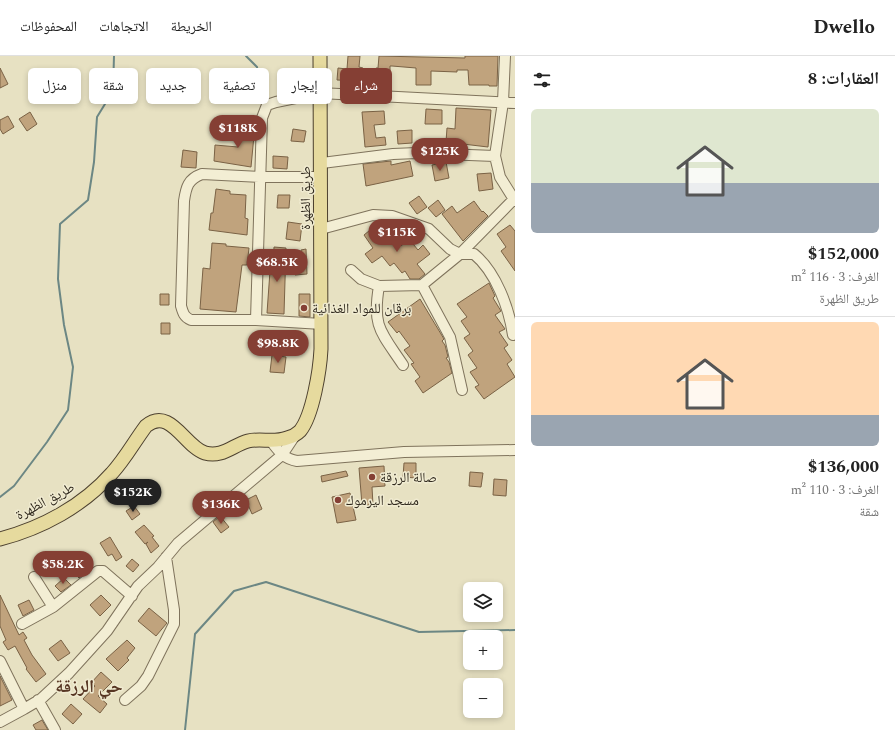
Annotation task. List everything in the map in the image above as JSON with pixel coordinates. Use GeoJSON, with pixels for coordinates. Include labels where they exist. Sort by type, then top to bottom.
{"type":"FeatureCollection","features":[{"type":"Feature","properties":{"kind":"main road","name":"طريق الظهرة"},"geometry":{"type":"LineString","coordinates":[[320,56],[320,68]]}},
{"type":"Feature","properties":{"kind":"main road","name":"طريق الظهرة"},"geometry":{"type":"LineString","coordinates":[[0,539],[14,535],[47,521],[86,498],[112,473],[146,426],[152,422],[159,420],[167,422],[195,448],[208,454],[225,452],[249,441],[281,440],[296,434],[301,430],[316,386],[320,362],[322,324],[320,177],[322,163],[320,104]]}},
{"type":"Feature","properties":{"kind":"street"},"geometry":{"type":"LineString","coordinates":[[351,270],[361,279],[379,286],[422,285],[460,254],[514,200],[500,177],[495,156],[503,102],[506,56]]}},
{"type":"Feature","properties":{"kind":"street"},"geometry":{"type":"LineString","coordinates":[[332,94],[515,103]]}},
{"type":"Feature","properties":{"kind":"street"},"geometry":{"type":"LineString","coordinates":[[256,320],[259,177],[262,118],[267,105],[277,101]]}},
{"type":"Feature","properties":{"kind":"street"},"geometry":{"type":"LineString","coordinates":[[322,163],[393,154],[417,153],[495,156]]}},
{"type":"Feature","properties":{"kind":"street"},"geometry":{"type":"LineString","coordinates":[[320,177],[259,177],[202,174],[189,181],[186,188],[184,201],[181,306],[186,318],[192,320],[256,320],[322,324]]}},
{"type":"Feature","properties":{"kind":"street"},"geometry":{"type":"LineString","coordinates":[[321,229],[373,215],[392,216],[429,229],[450,249],[460,254],[474,254],[496,282],[510,318],[513,335]]}},
{"type":"Feature","properties":{"kind":"street"},"geometry":{"type":"LineString","coordinates":[[422,285],[450,336],[462,390]]}},
{"type":"Feature","properties":{"kind":"street"},"geometry":{"type":"LineString","coordinates":[[379,286],[376,304],[376,318],[379,326],[403,365]]}},
{"type":"Feature","properties":{"kind":"street"},"geometry":{"type":"LineString","coordinates":[[0,722],[38,700],[74,668],[107,630],[138,586],[166,558],[178,543],[196,526],[282,455],[296,434]]}},
{"type":"Feature","properties":{"kind":"street"},"geometry":{"type":"LineString","coordinates":[[270,440],[282,455],[291,460],[297,461],[404,452],[515,450]]}},
{"type":"Feature","properties":{"kind":"street"},"geometry":{"type":"LineString","coordinates":[[126,700],[148,676],[174,624],[174,610],[166,558]]}},
{"type":"Feature","properties":{"kind":"street"},"geometry":{"type":"LineString","coordinates":[[22,624],[53,607],[98,571],[103,571],[132,596]]}},
{"type":"Feature","properties":{"kind":"street"},"geometry":{"type":"LineString","coordinates":[[34,577],[53,607]]}},
{"type":"Feature","properties":{"kind":"street"},"geometry":{"type":"LineString","coordinates":[[0,661],[24,709]]}},
{"type":"Feature","properties":{"kind":"street"},"geometry":{"type":"LineString","coordinates":[[38,700],[55,730]]}},
{"type":"Feature","properties":{"kind":"building"},"geometry":{"type":"Polygon","coordinates":[[[348,56],[360,56],[359,67],[363,68],[347,68],[348,56]]]}},
{"type":"Feature","properties":{"kind":"building"},"geometry":{"type":"Polygon","coordinates":[[[379,56],[465,58],[465,56],[498,56],[497,86],[469,85],[468,70],[457,70],[457,72],[431,71],[431,85],[416,85],[416,68],[390,66],[390,68],[378,68],[379,56]]]}},
{"type":"Feature","properties":{"kind":"building"},"geometry":{"type":"Polygon","coordinates":[[[0,68],[8,84],[0,88],[0,68]]]}},
{"type":"Feature","properties":{"kind":"building"},"geometry":{"type":"Polygon","coordinates":[[[338,68],[340,68],[340,80],[337,80],[338,68]]]}},
{"type":"Feature","properties":{"kind":"building"},"geometry":{"type":"Polygon","coordinates":[[[456,108],[491,110],[488,147],[446,142],[447,128],[455,129],[456,108]]]}},
{"type":"Feature","properties":{"kind":"building"},"geometry":{"type":"Polygon","coordinates":[[[426,109],[442,110],[442,124],[425,124],[426,109]]]}},
{"type":"Feature","properties":{"kind":"building"},"geometry":{"type":"Polygon","coordinates":[[[384,111],[385,124],[374,125],[376,138],[385,137],[386,145],[365,147],[362,112],[384,111]]]}},
{"type":"Feature","properties":{"kind":"building"},"geometry":{"type":"Polygon","coordinates":[[[30,112],[37,124],[27,131],[19,119],[30,112]]]}},
{"type":"Feature","properties":{"kind":"building"},"geometry":{"type":"Polygon","coordinates":[[[8,116],[14,127],[3,134],[0,129],[0,120],[8,116]]]}},
{"type":"Feature","properties":{"kind":"building"},"geometry":{"type":"Polygon","coordinates":[[[241,123],[255,125],[251,167],[214,161],[215,145],[238,147],[241,123]]]}},
{"type":"Feature","properties":{"kind":"building"},"geometry":{"type":"Polygon","coordinates":[[[293,129],[306,131],[304,142],[291,141],[293,129]]]}},
{"type":"Feature","properties":{"kind":"building"},"geometry":{"type":"Polygon","coordinates":[[[412,130],[412,143],[398,144],[397,131],[412,130]]]}},
{"type":"Feature","properties":{"kind":"building"},"geometry":{"type":"Polygon","coordinates":[[[183,150],[197,152],[196,168],[181,167],[183,150]]]}},
{"type":"Feature","properties":{"kind":"building"},"geometry":{"type":"Polygon","coordinates":[[[273,156],[288,157],[287,169],[273,168],[273,156]]]}},
{"type":"Feature","properties":{"kind":"building"},"geometry":{"type":"Polygon","coordinates":[[[391,161],[391,165],[410,161],[413,176],[366,186],[363,164],[391,161]]]}},
{"type":"Feature","properties":{"kind":"building"},"geometry":{"type":"Polygon","coordinates":[[[446,162],[449,178],[435,181],[432,165],[446,162]]]}},
{"type":"Feature","properties":{"kind":"building"},"geometry":{"type":"Polygon","coordinates":[[[491,173],[493,189],[479,191],[477,174],[491,173]]]}},
{"type":"Feature","properties":{"kind":"building"},"geometry":{"type":"Polygon","coordinates":[[[216,189],[230,191],[230,194],[246,195],[245,218],[248,219],[247,235],[209,230],[216,189]]]}},
{"type":"Feature","properties":{"kind":"building"},"geometry":{"type":"Polygon","coordinates":[[[278,195],[290,195],[289,208],[277,208],[278,195]]]}},
{"type":"Feature","properties":{"kind":"building"},"geometry":{"type":"Polygon","coordinates":[[[419,196],[427,207],[417,214],[409,203],[419,196]]]}},
{"type":"Feature","properties":{"kind":"building"},"geometry":{"type":"Polygon","coordinates":[[[438,200],[445,210],[436,217],[428,208],[438,200]]]}},
{"type":"Feature","properties":{"kind":"building"},"geometry":{"type":"Polygon","coordinates":[[[474,201],[482,212],[483,211],[488,216],[463,241],[442,214],[452,206],[457,213],[474,201]]]}},
{"type":"Feature","properties":{"kind":"building"},"geometry":{"type":"Polygon","coordinates":[[[288,222],[302,224],[300,241],[286,239],[288,222]]]}},
{"type":"Feature","properties":{"kind":"building"},"geometry":{"type":"Polygon","coordinates":[[[510,225],[515,231],[515,271],[501,251],[506,247],[497,234],[510,225]]]}},
{"type":"Feature","properties":{"kind":"building"},"geometry":{"type":"Polygon","coordinates":[[[375,226],[385,240],[393,235],[401,246],[409,239],[418,250],[423,245],[430,254],[417,264],[425,274],[419,279],[410,279],[405,271],[402,273],[394,263],[390,266],[382,256],[372,263],[365,254],[373,248],[364,235],[375,226]]]}},
{"type":"Feature","properties":{"kind":"building"},"geometry":{"type":"Polygon","coordinates":[[[212,243],[249,248],[247,265],[242,265],[236,312],[200,309],[203,268],[210,269],[212,243]]]}},
{"type":"Feature","properties":{"kind":"building"},"geometry":{"type":"Polygon","coordinates":[[[274,247],[286,248],[284,314],[267,313],[270,271],[273,271],[274,247]]]}},
{"type":"Feature","properties":{"kind":"building"},"geometry":{"type":"Polygon","coordinates":[[[306,249],[307,274],[295,275],[294,269],[301,269],[301,250],[306,249]]]}},
{"type":"Feature","properties":{"kind":"building"},"geometry":{"type":"Polygon","coordinates":[[[489,283],[495,296],[493,298],[501,311],[495,315],[505,329],[499,332],[508,345],[504,348],[512,360],[507,364],[515,377],[484,399],[475,387],[479,385],[470,372],[477,368],[468,355],[473,351],[464,338],[470,334],[461,321],[467,317],[457,304],[489,283]]]}},
{"type":"Feature","properties":{"kind":"building"},"geometry":{"type":"Polygon","coordinates":[[[160,294],[169,294],[169,305],[160,305],[160,294]]]}},
{"type":"Feature","properties":{"kind":"building"},"geometry":{"type":"Polygon","coordinates":[[[299,294],[310,294],[310,317],[299,316],[299,294]]]}},
{"type":"Feature","properties":{"kind":"building"},"geometry":{"type":"Polygon","coordinates":[[[420,299],[444,339],[442,341],[445,345],[448,357],[446,358],[449,362],[452,373],[423,393],[415,381],[420,377],[411,364],[414,363],[404,350],[410,346],[399,331],[397,333],[388,322],[420,299]]]}},
{"type":"Feature","properties":{"kind":"building"},"geometry":{"type":"Polygon","coordinates":[[[161,323],[170,323],[170,334],[161,334],[161,323]]]}},
{"type":"Feature","properties":{"kind":"building"},"geometry":{"type":"Polygon","coordinates":[[[272,355],[286,357],[284,373],[270,372],[272,355]]]}},
{"type":"Feature","properties":{"kind":"building"},"geometry":{"type":"Polygon","coordinates":[[[404,463],[416,463],[416,478],[403,477],[404,463]]]}},
{"type":"Feature","properties":{"kind":"building","name":"صالة الرزقة"},"geometry":{"type":"Polygon","coordinates":[[[384,466],[385,486],[372,487],[373,505],[362,505],[359,468],[384,466]]]}},
{"type":"Feature","properties":{"kind":"building"},"geometry":{"type":"Polygon","coordinates":[[[346,471],[348,476],[322,482],[321,476],[346,471]]]}},
{"type":"Feature","properties":{"kind":"building"},"geometry":{"type":"Polygon","coordinates":[[[470,472],[483,473],[481,487],[469,486],[470,472]]]}},
{"type":"Feature","properties":{"kind":"building"},"geometry":{"type":"Polygon","coordinates":[[[494,479],[507,480],[506,496],[493,495],[494,479]]]}},
{"type":"Feature","properties":{"kind":"building"},"geometry":{"type":"Polygon","coordinates":[[[350,493],[356,520],[337,523],[332,497],[350,493]]]}},
{"type":"Feature","properties":{"kind":"building"},"geometry":{"type":"Polygon","coordinates":[[[256,495],[262,509],[252,514],[246,500],[256,495]]]}},
{"type":"Feature","properties":{"kind":"building"},"geometry":{"type":"Polygon","coordinates":[[[134,506],[140,514],[132,520],[126,511],[134,506]]]}},
{"type":"Feature","properties":{"kind":"building"},"geometry":{"type":"Polygon","coordinates":[[[220,516],[229,527],[221,533],[213,522],[220,516]]]}},
{"type":"Feature","properties":{"kind":"building"},"geometry":{"type":"Polygon","coordinates":[[[144,525],[154,536],[152,537],[159,546],[151,553],[146,544],[148,542],[145,544],[135,532],[144,525]]]}},
{"type":"Feature","properties":{"kind":"building"},"geometry":{"type":"Polygon","coordinates":[[[110,537],[122,557],[116,561],[112,554],[108,556],[100,543],[110,537]]]}},
{"type":"Feature","properties":{"kind":"building"},"geometry":{"type":"Polygon","coordinates":[[[132,559],[139,565],[133,572],[126,566],[132,559]]]}},
{"type":"Feature","properties":{"kind":"building"},"geometry":{"type":"Polygon","coordinates":[[[80,561],[89,570],[79,578],[71,570],[80,561]]]}},
{"type":"Feature","properties":{"kind":"building"},"geometry":{"type":"Polygon","coordinates":[[[64,578],[71,585],[61,592],[55,586],[64,578]]]}},
{"type":"Feature","properties":{"kind":"building"},"geometry":{"type":"Polygon","coordinates":[[[0,595],[19,635],[23,632],[27,638],[24,640],[32,655],[46,674],[36,682],[26,669],[27,668],[15,646],[8,650],[3,642],[6,640],[0,626],[0,595]]]}},
{"type":"Feature","properties":{"kind":"building"},"geometry":{"type":"Polygon","coordinates":[[[101,595],[111,605],[100,616],[90,605],[101,595]]]}},
{"type":"Feature","properties":{"kind":"building"},"geometry":{"type":"Polygon","coordinates":[[[29,600],[34,610],[23,616],[18,605],[29,600]]]}},
{"type":"Feature","properties":{"kind":"building"},"geometry":{"type":"Polygon","coordinates":[[[149,608],[167,623],[156,636],[138,621],[149,608]]]}},
{"type":"Feature","properties":{"kind":"building"},"geometry":{"type":"Polygon","coordinates":[[[61,640],[70,653],[58,661],[49,649],[61,640]]]}},
{"type":"Feature","properties":{"kind":"building"},"geometry":{"type":"Polygon","coordinates":[[[127,640],[135,648],[127,658],[129,660],[118,671],[106,659],[127,640]]]}},
{"type":"Feature","properties":{"kind":"building"},"geometry":{"type":"Polygon","coordinates":[[[101,672],[112,682],[98,696],[107,704],[100,713],[83,699],[95,686],[91,683],[101,672]]]}},
{"type":"Feature","properties":{"kind":"building"},"geometry":{"type":"Polygon","coordinates":[[[0,676],[12,700],[0,706],[0,676]]]}},
{"type":"Feature","properties":{"kind":"building"},"geometry":{"type":"Polygon","coordinates":[[[71,704],[82,714],[73,724],[62,714],[71,704]]]}},
{"type":"Feature","properties":{"kind":"building"},"geometry":{"type":"Polygon","coordinates":[[[42,720],[48,730],[36,730],[33,725],[42,720]]]}},
{"type":"Feature","properties":{"kind":"waterway"},"geometry":{"type":"LineString","coordinates":[[0,497],[14,486],[47,442],[68,410],[73,367],[64,325],[58,279],[60,224],[88,200],[94,162],[97,117],[113,91],[114,56]]}},
{"type":"Feature","properties":{"kind":"waterway"},"geometry":{"type":"LineString","coordinates":[[246,56],[257,68]]}},
{"type":"Feature","properties":{"kind":"waterway"},"geometry":{"type":"LineString","coordinates":[[185,730],[195,634],[234,591],[266,582],[419,632],[515,630]]}},
{"type":"Feature","properties":{"kind":"place","name":"برقان للمواد الغذائية"},"geometry":{"type":"Point","coordinates":[304,308]}},
{"type":"Feature","properties":{"kind":"place","name":"صالة الرزقة"},"geometry":{"type":"Point","coordinates":[372,477]}},
{"type":"Feature","properties":{"kind":"place","name":"مسجد اليرموك"},"geometry":{"type":"Point","coordinates":[338,500]}},
{"type":"Feature","properties":{"kind":"district","name":"حي الرزقة"},"geometry":{"type":"Point","coordinates":[89,686]}}]}
